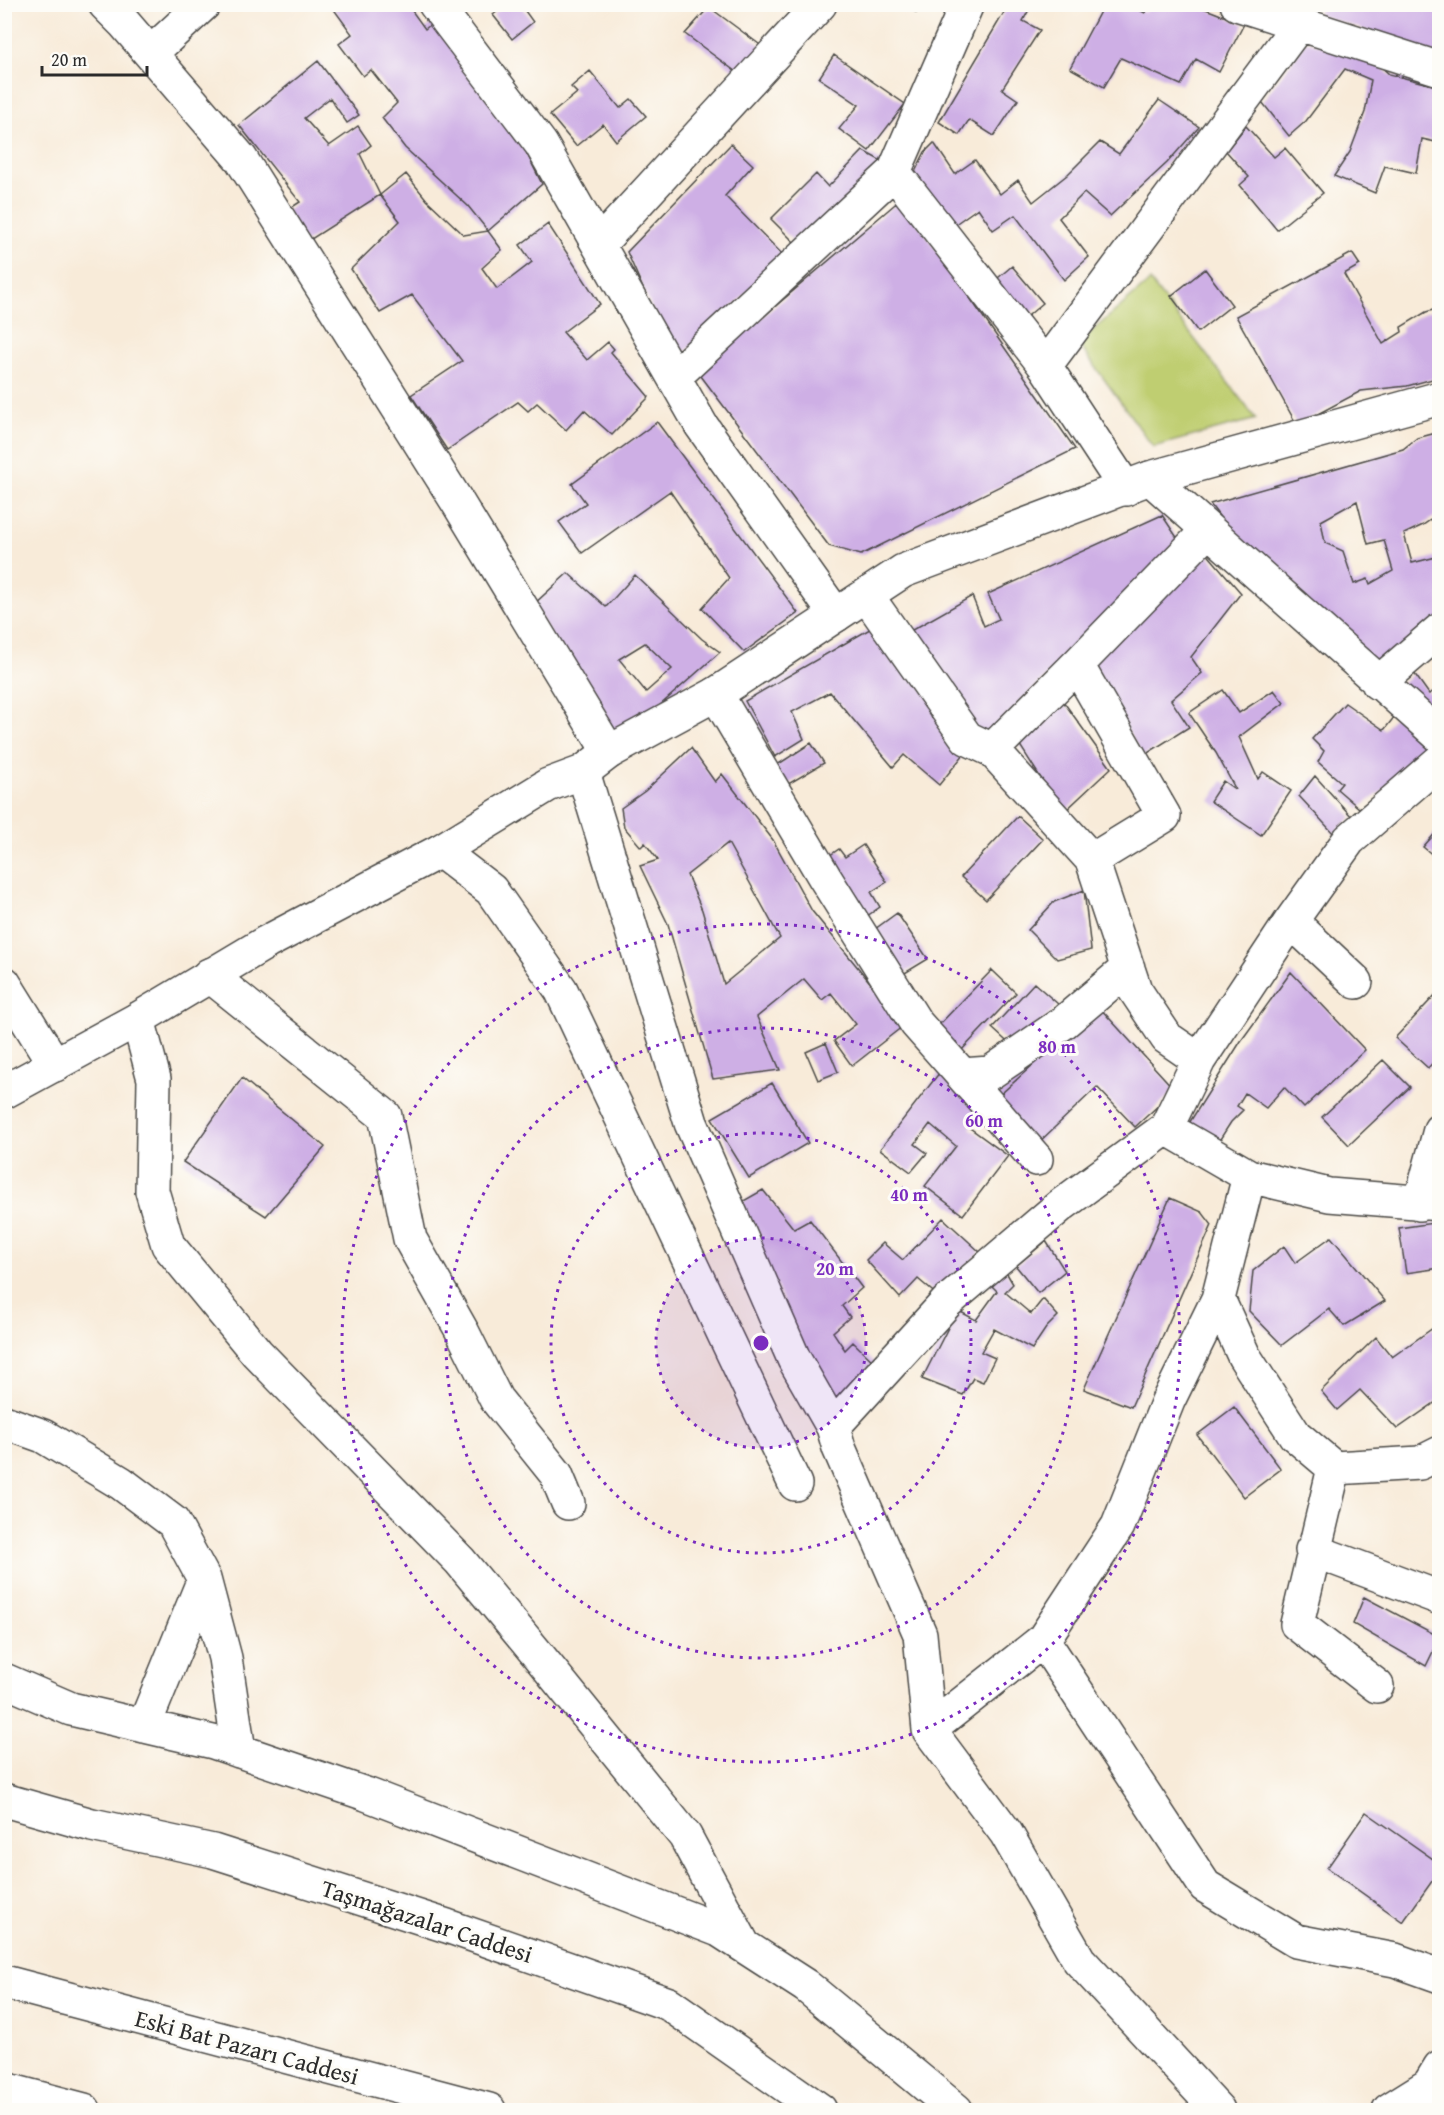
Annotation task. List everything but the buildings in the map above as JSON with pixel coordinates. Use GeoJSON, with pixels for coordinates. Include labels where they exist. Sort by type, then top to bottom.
{"type":"FeatureCollection","features":[{"type":"Feature","properties":{"kind":"street"},"geometry":{"type":"LineString","coordinates":[[105,4],[151,53],[241,159],[459,503],[609,752]]}},
{"type":"Feature","properties":{"kind":"street"},"geometry":{"type":"LineString","coordinates":[[151,53],[204,4]]}},
{"type":"Feature","properties":{"kind":"street"},"geometry":{"type":"LineString","coordinates":[[435,4],[542,144],[701,425],[836,615]]}},
{"type":"Feature","properties":{"kind":"street"},"geometry":{"type":"LineString","coordinates":[[600,243],[820,4]]}},
{"type":"Feature","properties":{"kind":"street"},"geometry":{"type":"LineString","coordinates":[[674,377],[894,172],[967,4]]}},
{"type":"Feature","properties":{"kind":"street"},"geometry":{"type":"LineString","coordinates":[[1237,4],[1440,69]]}},
{"type":"Feature","properties":{"kind":"street"},"geometry":{"type":"LineString","coordinates":[[1045,366],[1300,23]]}},
{"type":"Feature","properties":{"kind":"street"},"geometry":{"type":"LineString","coordinates":[[894,172],[1138,483],[1207,531],[1378,684],[1440,736]]}},
{"type":"Feature","properties":{"kind":"street"},"geometry":{"type":"LineString","coordinates":[[4,1092],[138,1019],[209,975],[440,852],[548,785],[583,772],[609,752],[716,694],[903,571],[1138,483],[1440,398]]}},
{"type":"Feature","properties":{"kind":"street"},"geometry":{"type":"LineString","coordinates":[[992,750],[1207,531]]}},
{"type":"Feature","properties":{"kind":"street"},"geometry":{"type":"LineString","coordinates":[[867,596],[968,738],[992,750],[1092,860],[1136,990],[1167,1038],[1199,1060]]}},
{"type":"Feature","properties":{"kind":"street"},"geometry":{"type":"LineString","coordinates":[[1378,684],[1440,630]]}},
{"type":"Feature","properties":{"kind":"street"},"geometry":{"type":"LineString","coordinates":[[1077,665],[1164,816],[1092,860]]}},
{"type":"Feature","properties":{"kind":"street"},"geometry":{"type":"LineString","coordinates":[[716,694],[825,878],[916,1023],[1036,1159]]}},
{"type":"Feature","properties":{"kind":"street"},"geometry":{"type":"LineString","coordinates":[[833,1427],[947,1302],[1060,1206],[1166,1128],[1199,1060],[1291,921],[1349,840],[1440,761]]}},
{"type":"Feature","properties":{"kind":"street"},"geometry":{"type":"LineString","coordinates":[[583,772],[691,1123],[794,1359],[833,1427],[839,1448],[920,1634],[928,1730],[1006,1833],[1078,1960],[1218,2110]]}},
{"type":"Feature","properties":{"kind":"street"},"geometry":{"type":"LineString","coordinates":[[440,852],[491,890],[561,990],[795,1485]]}},
{"type":"Feature","properties":{"kind":"street"},"geometry":{"type":"LineString","coordinates":[[1291,921],[1356,982]]}},
{"type":"Feature","properties":{"kind":"street"},"geometry":{"type":"LineString","coordinates":[[962,1075],[990,1073],[1063,1023],[1128,968]]}},
{"type":"Feature","properties":{"kind":"street"},"geometry":{"type":"LineString","coordinates":[[209,975],[385,1116],[410,1239],[462,1331],[496,1399],[556,1474],[568,1503]]}},
{"type":"Feature","properties":{"kind":"street"},"geometry":{"type":"LineString","coordinates":[[4,983],[55,1065]]}},
{"type":"Feature","properties":{"kind":"street"},"geometry":{"type":"LineString","coordinates":[[138,1019],[154,1079],[152,1191],[168,1245],[257,1353],[460,1561],[524,1638],[685,1836],[744,1946]]}},
{"type":"Feature","properties":{"kind":"street"},"geometry":{"type":"LineString","coordinates":[[1166,1128],[1249,1176],[1329,1195],[1430,1204],[1440,1130]]}},
{"type":"Feature","properties":{"kind":"street"},"geometry":{"type":"LineString","coordinates":[[928,1730],[1043,1640],[1118,1526],[1168,1401],[1218,1299],[1249,1176]]}},
{"type":"Feature","properties":{"kind":"street"},"geometry":{"type":"LineString","coordinates":[[1218,1299],[1244,1356],[1295,1435],[1334,1468],[1420,1463],[1440,1453]]}},
{"type":"Feature","properties":{"kind":"street"},"geometry":{"type":"LineString","coordinates":[[4,1422],[43,1436],[111,1477],[173,1522],[204,1579],[225,1658],[239,1751]]}},
{"type":"Feature","properties":{"kind":"street"},"geometry":{"type":"LineString","coordinates":[[1334,1468],[1312,1550],[1297,1624],[1377,1686]]}},
{"type":"Feature","properties":{"kind":"street"},"geometry":{"type":"LineString","coordinates":[[1312,1550],[1440,1598]]}},
{"type":"Feature","properties":{"kind":"street"},"geometry":{"type":"LineString","coordinates":[[144,1726],[204,1579]]}},
{"type":"Feature","properties":{"kind":"street"},"geometry":{"type":"LineString","coordinates":[[1043,1640],[1205,1886],[1296,1941],[1395,1960],[1440,1976]]}},
{"type":"Feature","properties":{"kind":"street"},"geometry":{"type":"LineString","coordinates":[[4,1680],[71,1709],[239,1751],[366,1794],[719,1930],[806,1986],[956,2110]]}},
{"type":"Feature","properties":{"kind":"street","name":"Taşmağazalar Caddesi"},"geometry":{"type":"LineString","coordinates":[[4,1800],[92,1826],[213,1851],[447,1926],[669,2004],[819,2110]]}},
{"type":"Feature","properties":{"kind":"street","name":"Eski Bat Pazarı Caddesi"},"geometry":{"type":"LineString","coordinates":[[4,1982],[489,2110]]}},
{"type":"Feature","properties":{"kind":"street"},"geometry":{"type":"LineString","coordinates":[[1389,2110],[1429,2085],[1440,2067]]}},
{"type":"Feature","properties":{"kind":"street"},"geometry":{"type":"LineString","coordinates":[[4,2089],[84,2110]]}},
{"type":"Feature","properties":{"kind":"green space"},"geometry":{"type":"Polygon","coordinates":[[[1150,281],[1256,419],[1153,447],[1078,343],[1150,281]]]}}]}
